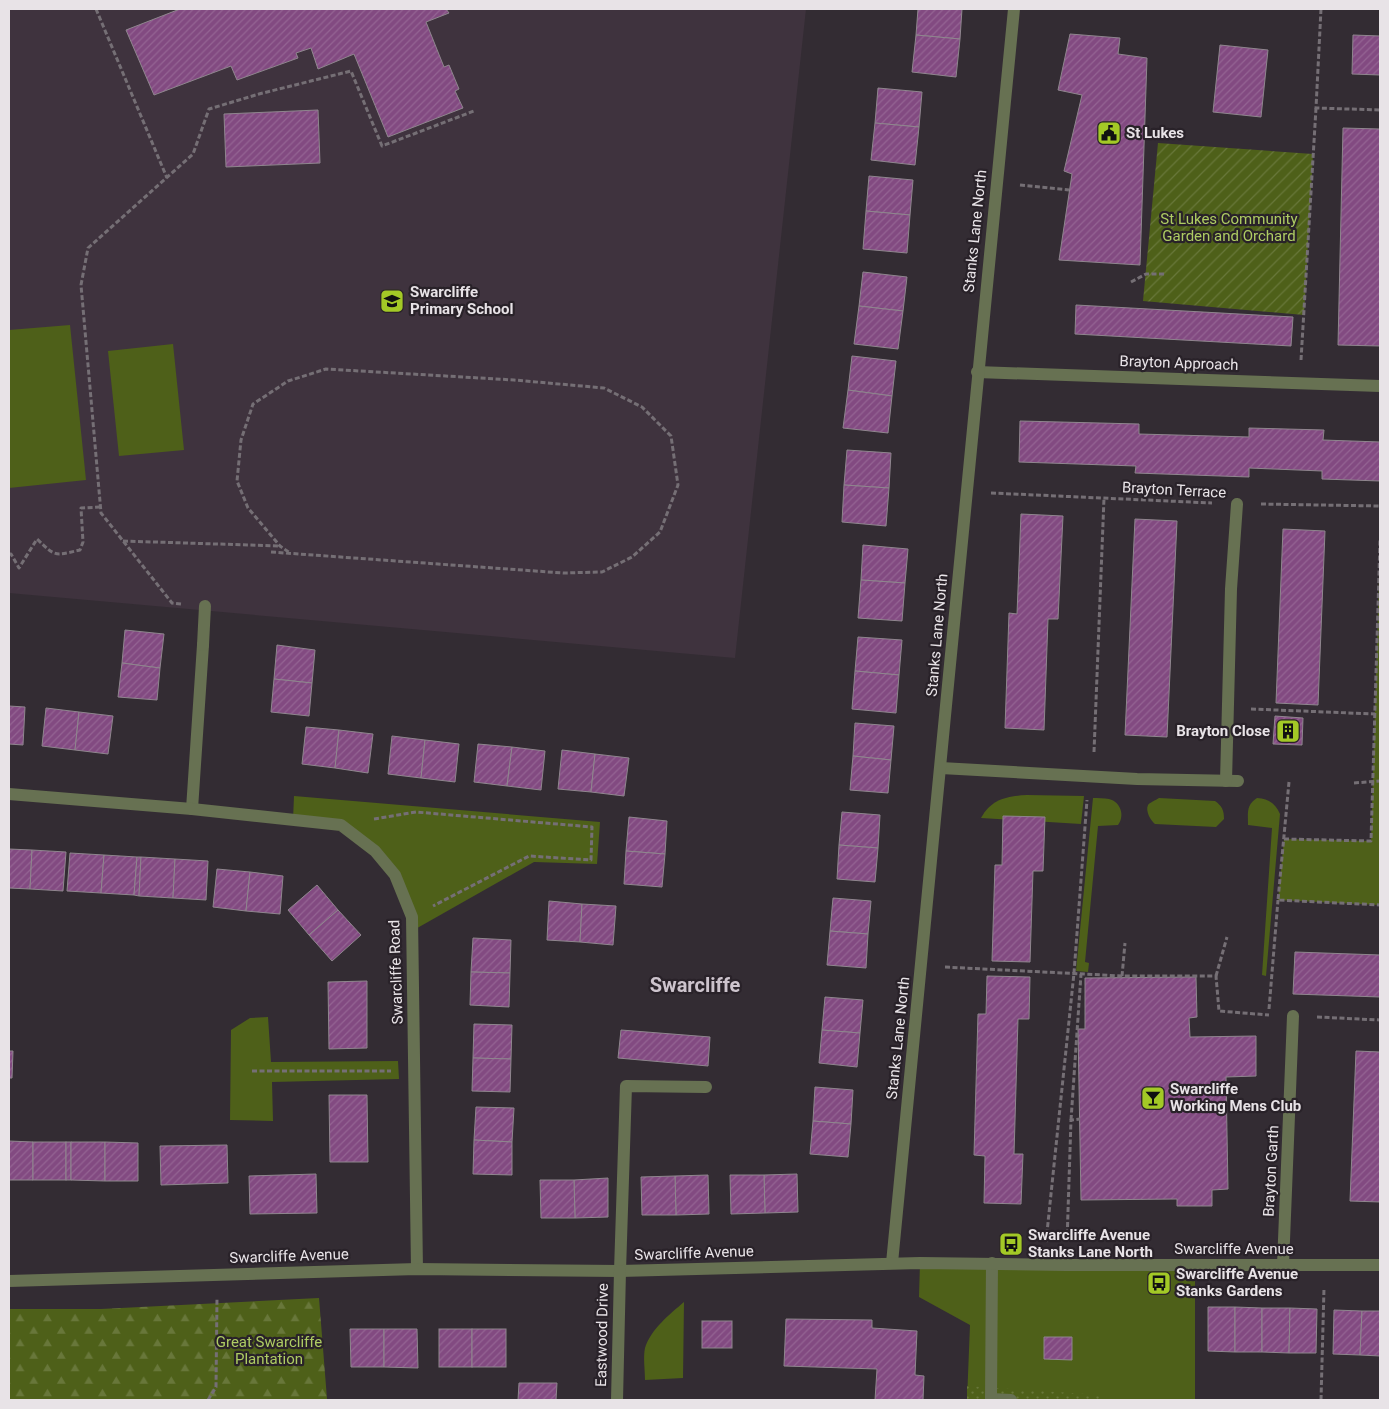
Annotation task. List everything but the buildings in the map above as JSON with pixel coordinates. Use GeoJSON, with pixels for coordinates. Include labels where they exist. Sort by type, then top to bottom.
{"type":"FeatureCollection","features":[{"type":"Feature","properties":{"kind":"street","name":"Stanks Lane North"},"geometry":{"type":"LineString","coordinates":[[892,1263],[941,768],[977,372],[1014,9]]}},
{"type":"Feature","properties":{"kind":"street","name":"Brayton Approach"},"geometry":{"type":"LineString","coordinates":[[977,372],[1380,386]]}},
{"type":"Feature","properties":{"kind":"street"},"geometry":{"type":"LineString","coordinates":[[941,768],[1093,777],[1232,781],[1228,708],[1231,589],[1237,504]]}},
{"type":"Feature","properties":{"kind":"street"},"geometry":{"type":"LineString","coordinates":[[192,810],[205,606]]}},
{"type":"Feature","properties":{"kind":"street"},"geometry":{"type":"LineString","coordinates":[[9,794],[341,824]]}},
{"type":"Feature","properties":{"kind":"street","name":"Swarcliffe Road"},"geometry":{"type":"LineString","coordinates":[[341,824],[376,851],[395,875],[412,917],[417,1269]]}},
{"type":"Feature","properties":{"kind":"street","name":"Brayton Garth"},"geometry":{"type":"LineString","coordinates":[[1283,1265],[1293,1016]]}},
{"type":"Feature","properties":{"kind":"street","name":"Eastwood Drive"},"geometry":{"type":"LineString","coordinates":[[617,1400],[626,1086],[706,1087]]}},
{"type":"Feature","properties":{"kind":"street","name":"Swarcliffe Avenue"},"geometry":{"type":"LineString","coordinates":[[9,1281],[417,1269],[620,1271],[892,1263],[1380,1265]]}},
{"type":"Feature","properties":{"kind":"street"},"geometry":{"type":"LineString","coordinates":[[992,1264],[991,1400],[1011,1400]]}},
{"type":"Feature","properties":{"kind":"path"},"geometry":{"type":"LineString","coordinates":[[96,9],[168,178]]}},
{"type":"Feature","properties":{"kind":"path"},"geometry":{"type":"LineString","coordinates":[[1300,383],[1320,9]]}},
{"type":"Feature","properties":{"kind":"path"},"geometry":{"type":"LineString","coordinates":[[205,606],[172,604],[101,513],[81,284],[88,248],[193,154],[208,109],[351,71],[382,146],[474,111]]}},
{"type":"Feature","properties":{"kind":"path"},"geometry":{"type":"LineString","coordinates":[[1316,108],[1380,110]]}},
{"type":"Feature","properties":{"kind":"path"},"geometry":{"type":"LineString","coordinates":[[996,182],[1069,190]]}},
{"type":"Feature","properties":{"kind":"path"},"geometry":{"type":"LineString","coordinates":[[1131,282],[1146,274],[1166,274]]}},
{"type":"Feature","properties":{"kind":"path"},"geometry":{"type":"LineString","coordinates":[[271,552],[563,573],[602,572],[632,556],[660,532],[678,485],[671,436],[642,406],[604,388],[514,380],[326,369],[288,382],[253,404],[241,440],[237,481],[248,508],[280,546],[290,553]]}},
{"type":"Feature","properties":{"kind":"path","name":"Brayton Terrace"},"geometry":{"type":"LineString","coordinates":[[966,492],[1237,504],[1380,506]]}},
{"type":"Feature","properties":{"kind":"path"},"geometry":{"type":"LineString","coordinates":[[1044,1265],[1074,973],[1088,791],[1093,777],[1104,498]]}},
{"type":"Feature","properties":{"kind":"path"},"geometry":{"type":"LineString","coordinates":[[9,554],[11,554],[19,568],[37,539],[52,554],[58,555],[80,550],[84,542],[81,508],[100,507]]}},
{"type":"Feature","properties":{"kind":"path"},"geometry":{"type":"LineString","coordinates":[[1284,839],[1372,841],[1380,540]]}},
{"type":"Feature","properties":{"kind":"path"},"geometry":{"type":"LineString","coordinates":[[123,541],[280,546]]}},
{"type":"Feature","properties":{"kind":"path"},"geometry":{"type":"LineString","coordinates":[[1228,708],[1375,714]]}},
{"type":"Feature","properties":{"kind":"path"},"geometry":{"type":"LineString","coordinates":[[1354,783],[1380,781]]}},
{"type":"Feature","properties":{"kind":"path"},"geometry":{"type":"LineString","coordinates":[[1268,1015],[1289,782]]}},
{"type":"Feature","properties":{"kind":"path"},"geometry":{"type":"LineString","coordinates":[[341,824],[416,812],[592,827],[592,860],[529,856],[412,917]]}},
{"type":"Feature","properties":{"kind":"path"},"geometry":{"type":"LineString","coordinates":[[1278,900],[1380,904]]}},
{"type":"Feature","properties":{"kind":"path"},"geometry":{"type":"LineString","coordinates":[[1227,937],[1216,976],[1219,1011],[1380,1020]]}},
{"type":"Feature","properties":{"kind":"path"},"geometry":{"type":"LineString","coordinates":[[1122,976],[1124,943]]}},
{"type":"Feature","properties":{"kind":"path"},"geometry":{"type":"LineString","coordinates":[[922,966],[1122,976],[1216,976]]}},
{"type":"Feature","properties":{"kind":"path"},"geometry":{"type":"LineString","coordinates":[[1066,1265],[1071,1120],[1081,974]]}},
{"type":"Feature","properties":{"kind":"path"},"geometry":{"type":"LineString","coordinates":[[252,1071],[414,1070]]}},
{"type":"Feature","properties":{"kind":"path"},"geometry":{"type":"LineString","coordinates":[[1071,1120],[1080,1119]]}},
{"type":"Feature","properties":{"kind":"path"},"geometry":{"type":"LineString","coordinates":[[1322,1400],[1324,1265]]}},
{"type":"Feature","properties":{"kind":"path"},"geometry":{"type":"LineString","coordinates":[[208,1400],[216,1387],[218,1275]]}},
{"type":"Feature","properties":{"kind":"shaded area","name":"Swarcliffe Primary School"},"geometry":{"type":"Polygon","coordinates":[[[9,9],[806,9],[735,658],[9,593],[9,9]]]}},
{"type":"Feature","properties":{"kind":"green space","name":"St Lukes Community Garden and Orchard"},"geometry":{"type":"Polygon","coordinates":[[[1158,143],[1313,154],[1304,315],[1143,301],[1158,143]]]}},
{"type":"Feature","properties":{"kind":"green space"},"geometry":{"type":"Polygon","coordinates":[[[70,325],[86,480],[9,488],[9,330],[70,325]]]}},
{"type":"Feature","properties":{"kind":"green space"},"geometry":{"type":"Polygon","coordinates":[[[173,344],[184,450],[119,456],[108,351],[173,344]]]}},
{"type":"Feature","properties":{"kind":"green space"},"geometry":{"type":"Polygon","coordinates":[[[1380,542],[1380,905],[1278,900],[1284,839],[1371,841],[1380,542]]]}},
{"type":"Feature","properties":{"kind":"green space"},"geometry":{"type":"Polygon","coordinates":[[[294,796],[600,822],[597,864],[534,862],[412,931],[395,875],[341,825],[293,820],[294,796]]]}},
{"type":"Feature","properties":{"kind":"green space"},"geometry":{"type":"Polygon","coordinates":[[[1013,796],[1084,796],[1081,824],[981,818],[990,807],[1000,800],[1013,796]]]}},
{"type":"Feature","properties":{"kind":"green space"},"geometry":{"type":"Polygon","coordinates":[[[1093,798],[1107,799],[1116,803],[1121,810],[1121,818],[1118,825],[1098,826],[1085,962],[1089,963],[1088,972],[1076,971],[1093,798]]]}},
{"type":"Feature","properties":{"kind":"green space"},"geometry":{"type":"Polygon","coordinates":[[[1159,798],[1215,801],[1222,808],[1224,819],[1216,827],[1155,824],[1149,816],[1147,807],[1159,798]]]}},
{"type":"Feature","properties":{"kind":"green space"},"geometry":{"type":"Polygon","coordinates":[[[1257,798],[1271,802],[1280,814],[1266,976],[1262,975],[1272,828],[1248,825],[1249,806],[1257,798]]]}},
{"type":"Feature","properties":{"kind":"green space"},"geometry":{"type":"Polygon","coordinates":[[[268,1017],[271,1062],[398,1061],[399,1079],[272,1082],[273,1121],[230,1120],[231,1030],[250,1018],[268,1017]]]}},
{"type":"Feature","properties":{"kind":"green space"},"geometry":{"type":"Polygon","coordinates":[[[920,1263],[1195,1265],[1195,1400],[967,1400],[970,1325],[919,1297],[920,1263]]]}},
{"type":"Feature","properties":{"kind":"green space","name":"Great Swarcliffe Plantation"},"geometry":{"type":"Polygon","coordinates":[[[319,1298],[327,1399],[340,1400],[9,1400],[9,1309],[101,1309],[319,1298]]]}},
{"type":"Feature","properties":{"kind":"green space"},"geometry":{"type":"Polygon","coordinates":[[[684,1302],[683,1378],[645,1380],[644,1352],[648,1341],[661,1322],[684,1302]]]}},
{"type":"Feature","properties":{"kind":"green space"},"geometry":{"type":"Polygon","coordinates":[[[967,1386],[1101,1395],[1101,1399],[1195,1400],[967,1400],[967,1386]]]}},
{"type":"Feature","properties":{"kind":"place","name":"St Lukes"},"geometry":{"type":"Point","coordinates":[1109,133]}},
{"type":"Feature","properties":{"kind":"place","name":"Swarcliffe Primary School"},"geometry":{"type":"Point","coordinates":[392,301]}},
{"type":"Feature","properties":{"kind":"place","name":"Brayton Close"},"geometry":{"type":"Point","coordinates":[1288,731]}},
{"type":"Feature","properties":{"kind":"place","name":"Swarcliffe Working Mens Club"},"geometry":{"type":"Point","coordinates":[1153,1098]}},
{"type":"Feature","properties":{"kind":"place","name":"Swarcliffe Avenue Stanks Lane North"},"geometry":{"type":"Point","coordinates":[1011,1244]}},
{"type":"Feature","properties":{"kind":"place","name":"Swarcliffe Avenue Stanks Gardens"},"geometry":{"type":"Point","coordinates":[1159,1283]}},
{"type":"Feature","properties":{"kind":"district","name":"Swarcliffe"},"geometry":{"type":"Point","coordinates":[695,985]}}]}
